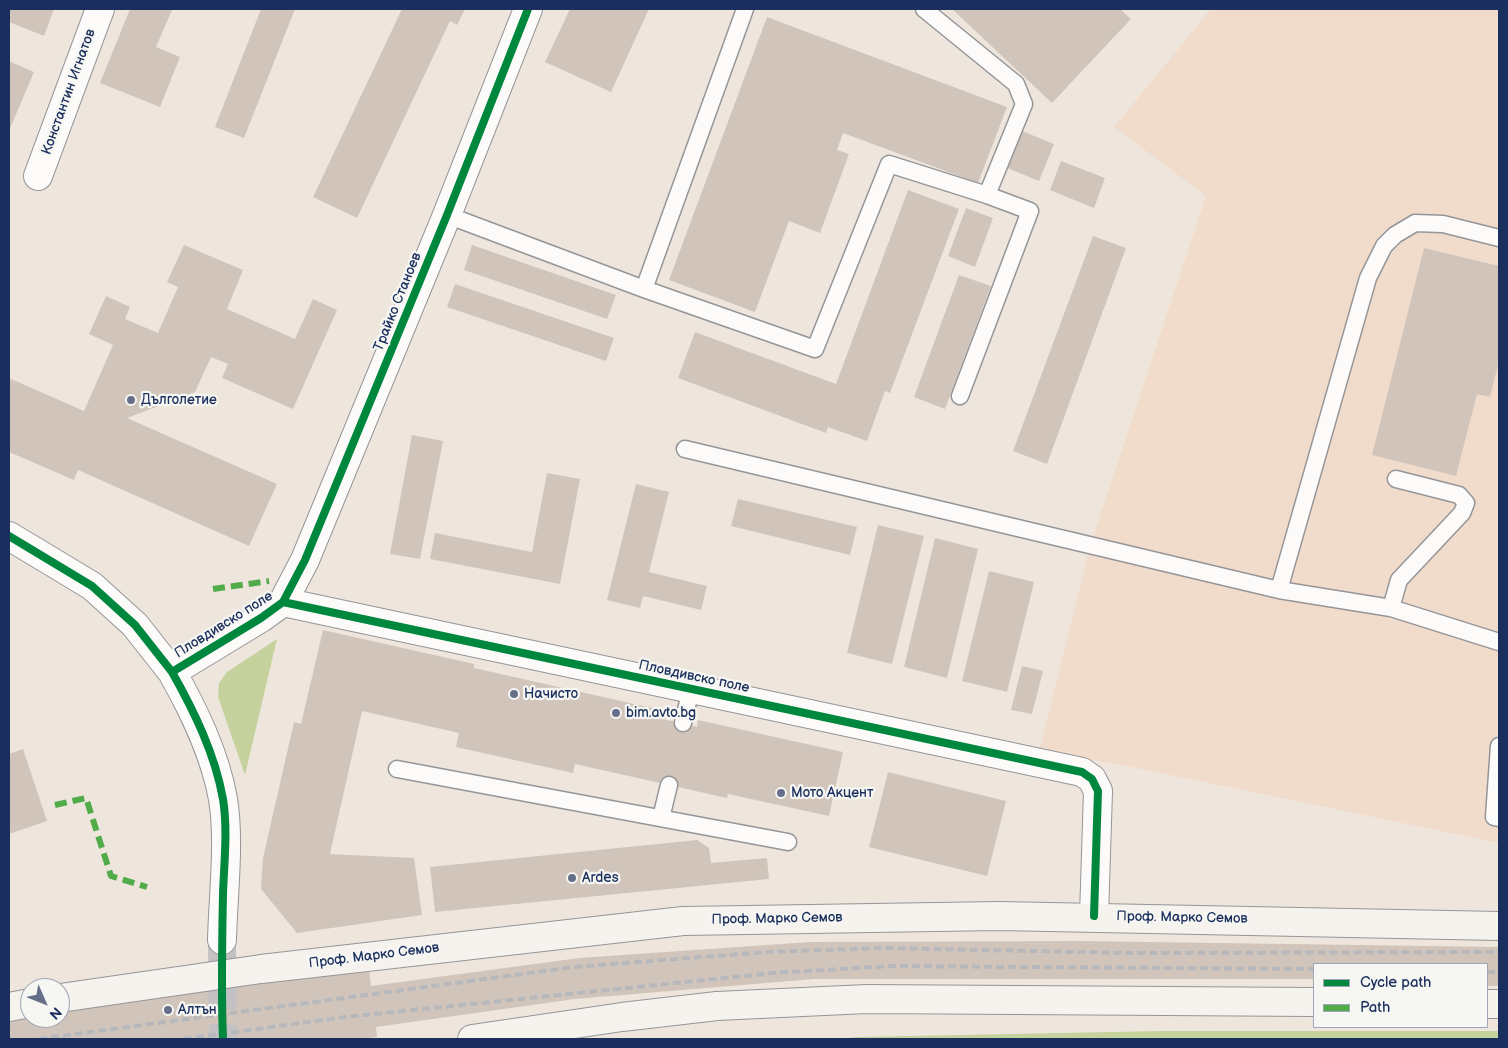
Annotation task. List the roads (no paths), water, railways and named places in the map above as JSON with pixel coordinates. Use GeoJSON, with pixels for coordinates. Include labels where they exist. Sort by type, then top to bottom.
{"type":"FeatureCollection","features":[{"type":"Feature","properties":{"kind":"main road","name":"Проф. Марко Семов"},"geometry":{"type":"LineString","coordinates":[[70,997],[261,969],[683,921],[796,918],[1094,916],[1499,926]]}},
{"type":"Feature","properties":{"kind":"main road"},"geometry":{"type":"LineString","coordinates":[[472,1039],[622,1017],[717,1006],[867,999],[1313,1002]]}},
{"type":"Feature","properties":{"kind":"street","name":"Константин Игнатов"},"geometry":{"type":"LineString","coordinates":[[38,176],[100,9]]}},
{"type":"Feature","properties":{"kind":"street","name":"Трайко Станоев"},"geometry":{"type":"LineString","coordinates":[[283,602],[305,560],[447,215],[528,9]]}},
{"type":"Feature","properties":{"kind":"street","name":"Пловдивско поле"},"geometry":{"type":"LineString","coordinates":[[9,536],[92,586],[136,625],[172,672],[195,716],[207,746],[223,799],[225,845],[222,940]]}},
{"type":"Feature","properties":{"kind":"street","name":"Пловдивско поле"},"geometry":{"type":"LineString","coordinates":[[172,672],[261,618],[283,602],[1082,772],[1092,779],[1098,791],[1094,916]]}},
{"type":"Feature","properties":{"kind":"lane"},"geometry":{"type":"LineString","coordinates":[[644,289],[744,9]]}},
{"type":"Feature","properties":{"kind":"lane"},"geometry":{"type":"LineString","coordinates":[[924,9],[1016,84],[1024,104],[987,195]]}},
{"type":"Feature","properties":{"kind":"lane"},"geometry":{"type":"LineString","coordinates":[[447,215],[644,289],[815,348],[889,164],[987,195],[1030,211],[960,396]]}},
{"type":"Feature","properties":{"kind":"lane"},"geometry":{"type":"LineString","coordinates":[[1279,590],[1368,278],[1384,246],[1395,235],[1414,223],[1443,224],[1499,238]]}},
{"type":"Feature","properties":{"kind":"lane"},"geometry":{"type":"LineString","coordinates":[[685,449],[1279,590],[1392,608],[1499,642]]}},
{"type":"Feature","properties":{"kind":"lane"},"geometry":{"type":"LineString","coordinates":[[1392,608],[1399,580],[1462,512],[1466,503],[1460,495],[1396,479]]}},
{"type":"Feature","properties":{"kind":"lane"},"geometry":{"type":"LineString","coordinates":[[683,723],[691,689]]}},
{"type":"Feature","properties":{"kind":"lane"},"geometry":{"type":"LineString","coordinates":[[1499,746],[1494,817],[1499,818]]}},
{"type":"Feature","properties":{"kind":"lane"},"geometry":{"type":"LineString","coordinates":[[397,769],[788,842]]}},
{"type":"Feature","properties":{"kind":"lane"},"geometry":{"type":"LineString","coordinates":[[661,818],[669,785]]}},
{"type":"Feature","properties":{"kind":"tunnel"},"geometry":{"type":"LineString","coordinates":[[222,940],[223,1039]]}},
{"type":"Feature","properties":{"kind":"railway"},"geometry":{"type":"LineString","coordinates":[[39,1039],[574,967],[767,952],[884,948],[1131,953],[1499,952]]}},
{"type":"Feature","properties":{"kind":"railway"},"geometry":{"type":"LineString","coordinates":[[184,1039],[345,1017],[773,973],[891,966],[1313,969]]}},
{"type":"Feature","properties":{"kind":"railway"},"geometry":{"type":"LineString","coordinates":[[1488,972],[1496,972]]}},
{"type":"Feature","properties":{"kind":"place","name":"Дълголетие"},"geometry":{"type":"Point","coordinates":[131,400]}},
{"type":"Feature","properties":{"kind":"place","name":"Начисто"},"geometry":{"type":"Point","coordinates":[514,694]}},
{"type":"Feature","properties":{"kind":"place","name":"bim.avto.bg"},"geometry":{"type":"Point","coordinates":[616,713]}},
{"type":"Feature","properties":{"kind":"place","name":"Мото Акцент"},"geometry":{"type":"Point","coordinates":[781,793]}},
{"type":"Feature","properties":{"kind":"place","name":"Ardes"},"geometry":{"type":"Point","coordinates":[572,878]}},
{"type":"Feature","properties":{"kind":"place","name":"Алтън"},"geometry":{"type":"Point","coordinates":[168,1010]}}]}
